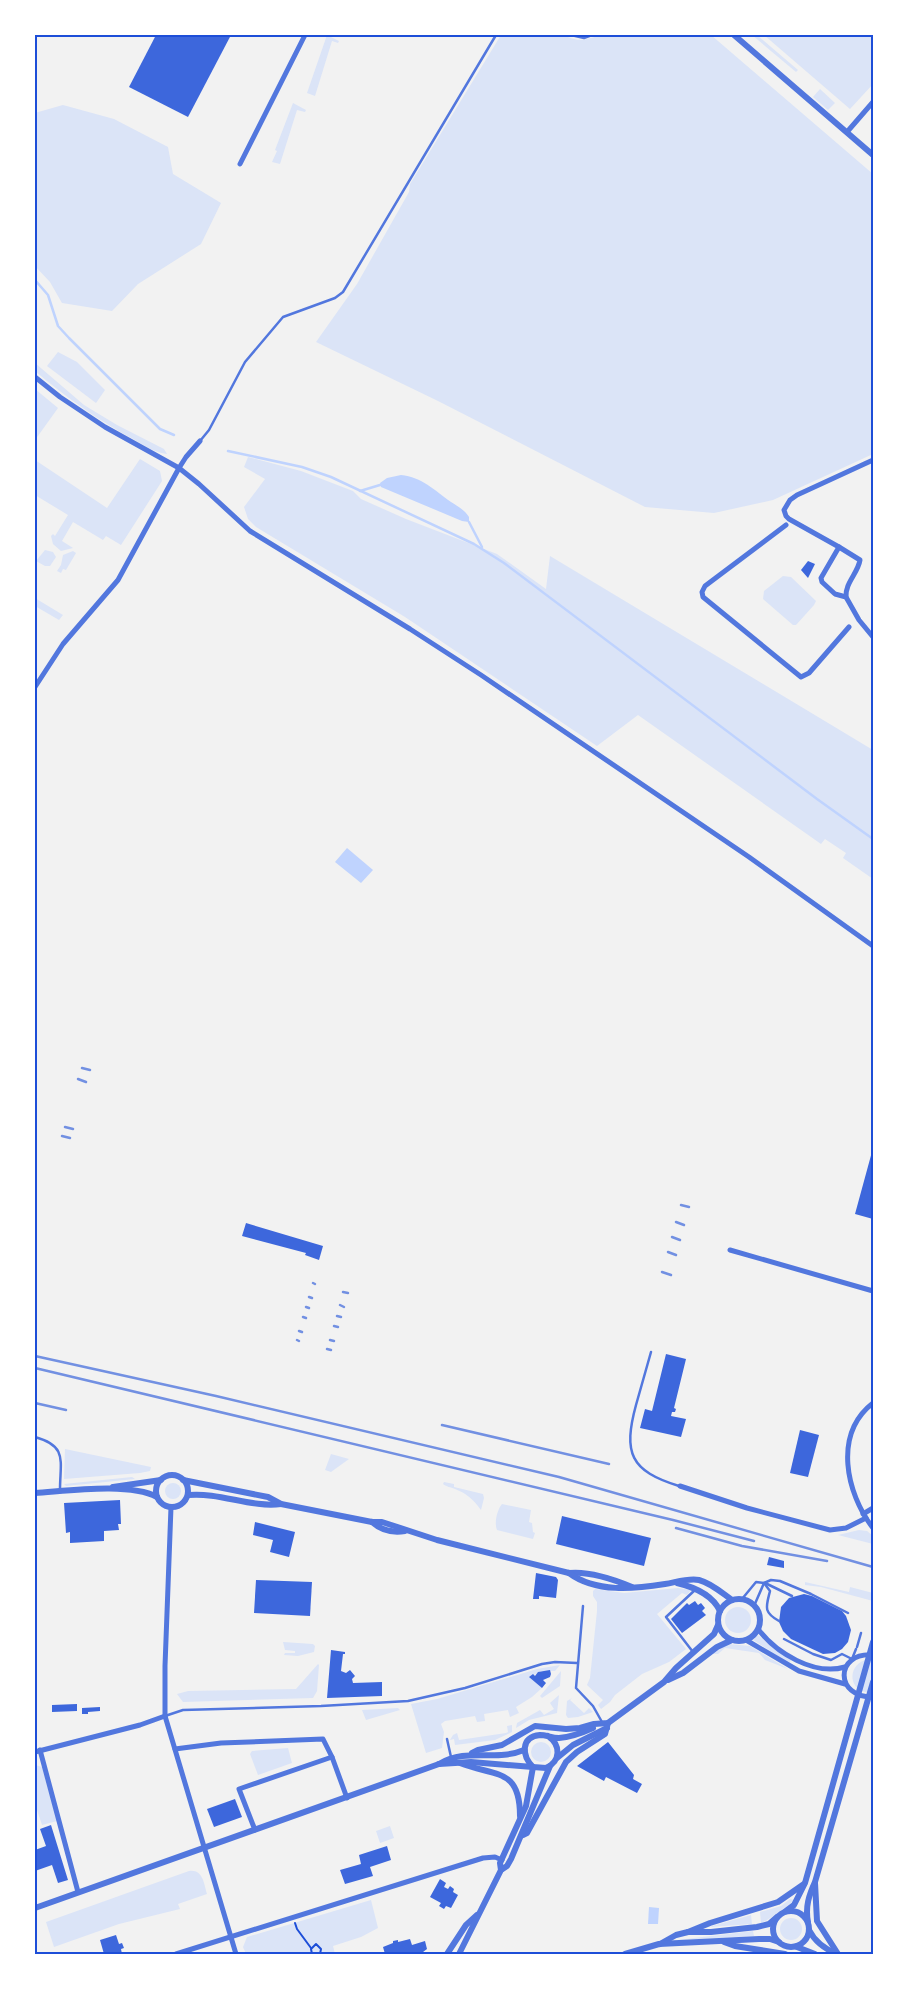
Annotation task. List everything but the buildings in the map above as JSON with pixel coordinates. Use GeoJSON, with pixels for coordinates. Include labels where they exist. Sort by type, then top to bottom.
{"type":"FeatureCollection","features":[{"type":"Feature","properties":{"kind":"street"},"geometry":{"type":"LineString","coordinates":[[240,164],[305,35]]}},
{"type":"Feature","properties":{"kind":"street"},"geometry":{"type":"LineString","coordinates":[[734,35],[873,155]]}},
{"type":"Feature","properties":{"kind":"street"},"geometry":{"type":"LineString","coordinates":[[847,132],[873,102]]}},
{"type":"Feature","properties":{"kind":"street"},"geometry":{"type":"LineString","coordinates":[[35,377],[60,397],[104,427],[179,468],[250,531],[482,675],[742,852],[838,919],[873,946]]}},
{"type":"Feature","properties":{"kind":"street"},"geometry":{"type":"LineString","coordinates":[[35,687],[63,644],[118,580],[179,468],[200,441]]}},
{"type":"Feature","properties":{"kind":"street"},"geometry":{"type":"LineString","coordinates":[[873,460],[797,495],[787,503],[784,513],[790,519],[860,560],[846,588],[846,597],[859,620],[873,637]]}},
{"type":"Feature","properties":{"kind":"street"},"geometry":{"type":"LineString","coordinates":[[786,525],[705,586],[702,592],[703,597],[801,677],[809,673],[849,627]]}},
{"type":"Feature","properties":{"kind":"street"},"geometry":{"type":"LineString","coordinates":[[839,547],[821,580],[835,594],[846,597]]}},
{"type":"Feature","properties":{"kind":"street"},"geometry":{"type":"LineString","coordinates":[[730,1250],[873,1291]]}},
{"type":"Feature","properties":{"kind":"street"},"geometry":{"type":"LineString","coordinates":[[873,1403],[858,1419],[852,1432],[848,1451],[850,1482],[856,1502],[873,1528]]}},
{"type":"Feature","properties":{"kind":"street"},"geometry":{"type":"LineString","coordinates":[[99,1489],[161,1480],[174,1476],[183,1480],[268,1497],[281,1504],[372,1522],[382,1522],[405,1530],[569,1573],[577,1579],[619,1590],[688,1579],[700,1580],[732,1600]]}},
{"type":"Feature","properties":{"kind":"street"},"geometry":{"type":"LineString","coordinates":[[157,1497],[157,1488],[161,1480]]}},
{"type":"Feature","properties":{"kind":"street"},"geometry":{"type":"LineString","coordinates":[[35,1493],[99,1489],[141,1490],[157,1497],[164,1505],[171,1507],[182,1504],[188,1495],[186,1484],[183,1480]]}},
{"type":"Feature","properties":{"kind":"street"},"geometry":{"type":"LineString","coordinates":[[680,1486],[747,1508],[830,1530],[846,1528],[873,1508]]}},
{"type":"Feature","properties":{"kind":"street"},"geometry":{"type":"LineString","coordinates":[[188,1495],[210,1494],[268,1506],[281,1504]]}},
{"type":"Feature","properties":{"kind":"street"},"geometry":{"type":"LineString","coordinates":[[171,1507],[165,1666],[166,1716],[236,1954]]}},
{"type":"Feature","properties":{"kind":"street"},"geometry":{"type":"LineString","coordinates":[[676,1582],[696,1588],[712,1600],[720,1611]]}},
{"type":"Feature","properties":{"kind":"street"},"geometry":{"type":"LineString","coordinates":[[664,1682],[676,1668],[694,1654],[714,1634],[718,1626],[720,1611],[732,1600],[742,1599],[754,1606],[760,1617],[758,1628],[746,1640]]}},
{"type":"Feature","properties":{"kind":"street"},"geometry":{"type":"LineString","coordinates":[[718,1626],[723,1634],[732,1640]]}},
{"type":"Feature","properties":{"kind":"street"},"geometry":{"type":"LineString","coordinates":[[758,1628],[774,1646],[797,1659],[823,1669],[845,1667]]}},
{"type":"Feature","properties":{"kind":"street"},"geometry":{"type":"LineString","coordinates":[[501,1870],[507,1866],[522,1835],[550,1766],[557,1758],[574,1744],[606,1725],[664,1682],[683,1673],[717,1647],[732,1640],[746,1640],[799,1671],[845,1684],[862,1696],[873,1697]]}},
{"type":"Feature","properties":{"kind":"street"},"geometry":{"type":"LineString","coordinates":[[688,1932],[711,1932],[758,1927],[769,1924],[794,1905],[805,1883],[821,1831],[854,1704],[873,1642]]}},
{"type":"Feature","properties":{"kind":"street"},"geometry":{"type":"LineString","coordinates":[[845,1684],[843,1677],[845,1667],[852,1660],[866,1655],[873,1655]]}},
{"type":"Feature","properties":{"kind":"street"},"geometry":{"type":"LineString","coordinates":[[838,1954],[813,1938],[808,1922],[808,1895],[815,1882],[873,1682]]}},
{"type":"Feature","properties":{"kind":"street"},"geometry":{"type":"LineString","coordinates":[[78,1892],[37,1751],[140,1725],[166,1716]]}},
{"type":"Feature","properties":{"kind":"street"},"geometry":{"type":"LineString","coordinates":[[459,1954],[473,1930],[478,1914],[501,1870],[502,1860],[528,1797],[532,1767],[526,1758],[525,1745],[532,1737],[538,1735],[557,1738],[606,1725]]}},
{"type":"Feature","properties":{"kind":"street"},"geometry":{"type":"LineString","coordinates":[[471,1754],[478,1750],[502,1745],[536,1726],[574,1728],[606,1725]]}},
{"type":"Feature","properties":{"kind":"street"},"geometry":{"type":"LineString","coordinates":[[522,1835],[528,1833],[566,1762],[577,1752],[605,1734],[606,1725]]}},
{"type":"Feature","properties":{"kind":"street"},"geometry":{"type":"LineString","coordinates":[[548,1736],[555,1743],[558,1753],[557,1758]]}},
{"type":"Feature","properties":{"kind":"street"},"geometry":{"type":"LineString","coordinates":[[175,1749],[222,1743],[323,1739],[332,1757],[347,1798]]}},
{"type":"Feature","properties":{"kind":"street"},"geometry":{"type":"LineString","coordinates":[[35,1908],[347,1798],[439,1764],[451,1757],[471,1754],[504,1755],[524,1750]]}},
{"type":"Feature","properties":{"kind":"street"},"geometry":{"type":"LineString","coordinates":[[255,1830],[240,1788],[332,1757]]}},
{"type":"Feature","properties":{"kind":"street"},"geometry":{"type":"LineString","coordinates":[[439,1764],[460,1763],[542,1769],[550,1766]]}},
{"type":"Feature","properties":{"kind":"street"},"geometry":{"type":"LineString","coordinates":[[460,1763],[501,1775],[514,1785],[520,1797],[520,1820]]}},
{"type":"Feature","properties":{"kind":"street"},"geometry":{"type":"LineString","coordinates":[[176,1954],[489,1856],[502,1860]]}},
{"type":"Feature","properties":{"kind":"street"},"geometry":{"type":"LineString","coordinates":[[815,1882],[817,1921],[838,1954]]}},
{"type":"Feature","properties":{"kind":"street"},"geometry":{"type":"LineString","coordinates":[[625,1954],[659,1944],[676,1935],[710,1923],[778,1902],[805,1883]]}},
{"type":"Feature","properties":{"kind":"street"},"geometry":{"type":"LineString","coordinates":[[786,1911],[800,1913],[808,1922]]}},
{"type":"Feature","properties":{"kind":"street"},"geometry":{"type":"LineString","coordinates":[[447,1954],[466,1925],[478,1914]]}},
{"type":"Feature","properties":{"kind":"street"},"geometry":{"type":"LineString","coordinates":[[777,1917],[773,1929],[774,1936],[779,1942]]}},
{"type":"Feature","properties":{"kind":"street"},"geometry":{"type":"LineString","coordinates":[[796,1946],[805,1940],[809,1930]]}},
{"type":"Feature","properties":{"kind":"street"},"geometry":{"type":"LineString","coordinates":[[659,1944],[765,1939],[779,1942],[789,1947],[803,1948],[815,1954]]}},
{"type":"Feature","properties":{"kind":"street"},"geometry":{"type":"LineString","coordinates":[[720,1941],[735,1946],[785,1954]]}},
{"type":"Feature","properties":{"kind":"lane"},"geometry":{"type":"LineString","coordinates":[[200,441],[209,430],[245,362],[283,317],[335,298],[343,292],[496,35]]}},
{"type":"Feature","properties":{"kind":"lane"},"geometry":{"type":"LineString","coordinates":[[571,35],[584,38],[592,35]]}},
{"type":"Feature","properties":{"kind":"lane"},"geometry":{"type":"LineString","coordinates":[[651,1352],[632,1422],[630,1447],[636,1461],[649,1474],[680,1486]]}},
{"type":"Feature","properties":{"kind":"lane"},"geometry":{"type":"LineString","coordinates":[[35,1437],[49,1441],[59,1451],[60,1491]]}},
{"type":"Feature","properties":{"kind":"lane"},"geometry":{"type":"LineString","coordinates":[[742,1599],[756,1582],[780,1581],[848,1612]]}},
{"type":"Feature","properties":{"kind":"lane"},"geometry":{"type":"LineString","coordinates":[[764,1582],[792,1596]]}},
{"type":"Feature","properties":{"kind":"lane"},"geometry":{"type":"LineString","coordinates":[[754,1606],[764,1582]]}},
{"type":"Feature","properties":{"kind":"lane"},"geometry":{"type":"LineString","coordinates":[[764,1582],[770,1591],[767,1600],[767,1610],[769,1615],[779,1621]]}},
{"type":"Feature","properties":{"kind":"lane"},"geometry":{"type":"LineString","coordinates":[[694,1654],[666,1617],[696,1588]]}},
{"type":"Feature","properties":{"kind":"lane"},"geometry":{"type":"LineString","coordinates":[[583,1606],[576,1688],[593,1706],[606,1725]]}},
{"type":"Feature","properties":{"kind":"lane"},"geometry":{"type":"LineString","coordinates":[[784,1639],[826,1659],[831,1660],[842,1654],[852,1660],[861,1633]]}},
{"type":"Feature","properties":{"kind":"lane"},"geometry":{"type":"LineString","coordinates":[[166,1716],[183,1710],[408,1701],[465,1688],[542,1664],[555,1662],[577,1663]]}},
{"type":"Feature","properties":{"kind":"lane"},"geometry":{"type":"LineString","coordinates":[[447,1739],[451,1757]]}},
{"type":"Feature","properties":{"kind":"path"},"geometry":{"type":"LineString","coordinates":[[294,1917],[297,1929],[311,1948],[312,1954]]}},
{"type":"Feature","properties":{"kind":"path"},"geometry":{"type":"LineString","coordinates":[[311,1948],[316,1944],[322,1950],[320,1954]]}},
{"type":"Feature","properties":{"kind":"shaded area"},"geometry":{"type":"Polygon","coordinates":[[[327,35],[339,41],[338,43],[332,41],[315,96],[307,93],[327,35]]]}},
{"type":"Feature","properties":{"kind":"shaded area"},"geometry":{"type":"Polygon","coordinates":[[[501,35],[563,35],[583,40],[601,35],[711,35],[873,174],[873,454],[773,500],[714,513],[645,507],[438,401],[316,342],[357,284],[409,192],[410,184],[501,35]]]}},
{"type":"Feature","properties":{"kind":"shaded area"},"geometry":{"type":"Polygon","coordinates":[[[752,35],[757,35],[798,70],[796,72],[752,35]]]}},
{"type":"Feature","properties":{"kind":"shaded area"},"geometry":{"type":"Polygon","coordinates":[[[764,35],[873,35],[873,84],[850,109],[764,35]]]}},
{"type":"Feature","properties":{"kind":"shaded area"},"geometry":{"type":"Polygon","coordinates":[[[820,89],[835,103],[828,110],[813,97],[820,89]]]}},
{"type":"Feature","properties":{"kind":"shaded area"},"geometry":{"type":"Polygon","coordinates":[[[293,103],[306,110],[305,112],[297,110],[280,164],[272,162],[277,151],[275,150],[293,103]]]}},
{"type":"Feature","properties":{"kind":"shaded area"},"geometry":{"type":"Polygon","coordinates":[[[63,105],[114,119],[168,147],[173,174],[221,203],[201,244],[138,284],[112,311],[62,303],[50,282],[35,266],[35,113],[63,105]]]}},
{"type":"Feature","properties":{"kind":"shaded area"},"geometry":{"type":"Polygon","coordinates":[[[58,352],[77,362],[105,390],[96,403],[47,366],[58,352]]]}},
{"type":"Feature","properties":{"kind":"shaded area"},"geometry":{"type":"Polygon","coordinates":[[[35,363],[84,405],[117,425],[164,449],[167,454],[147,447],[84,408],[35,371],[35,363]]]}},
{"type":"Feature","properties":{"kind":"shaded area"},"geometry":{"type":"Polygon","coordinates":[[[35,389],[58,408],[35,440],[35,389]]]}},
{"type":"Feature","properties":{"kind":"shaded area"},"geometry":{"type":"Polygon","coordinates":[[[248,457],[301,471],[353,491],[361,499],[406,519],[497,554],[546,589],[550,556],[873,750],[873,879],[843,858],[846,853],[825,839],[821,844],[638,715],[597,746],[405,617],[256,527],[248,519],[244,507],[265,479],[244,467],[248,457]]]}},
{"type":"Feature","properties":{"kind":"shaded area"},"geometry":{"type":"Polygon","coordinates":[[[140,459],[160,471],[162,481],[121,545],[106,536],[103,540],[73,522],[62,541],[73,548],[61,551],[53,544],[51,536],[53,534],[55,536],[68,515],[35,495],[35,460],[107,508],[140,459]]]}},
{"type":"Feature","properties":{"kind":"shaded area"},"geometry":{"type":"Polygon","coordinates":[[[45,550],[53,552],[56,557],[50,566],[45,566],[36,561],[45,550]]]}},
{"type":"Feature","properties":{"kind":"shaded area"},"geometry":{"type":"Polygon","coordinates":[[[73,551],[76,553],[66,570],[63,569],[61,573],[57,571],[61,565],[63,555],[73,551]]]}},
{"type":"Feature","properties":{"kind":"shaded area"},"geometry":{"type":"Polygon","coordinates":[[[783,576],[791,577],[816,601],[796,625],[793,625],[763,599],[764,591],[783,576]]]}},
{"type":"Feature","properties":{"kind":"shaded area"},"geometry":{"type":"Polygon","coordinates":[[[35,598],[63,615],[59,620],[35,606],[35,598]]]}},
{"type":"Feature","properties":{"kind":"shaded area"},"geometry":{"type":"Polygon","coordinates":[[[65,1449],[151,1467],[150,1471],[140,1473],[64,1479],[65,1449]]]}},
{"type":"Feature","properties":{"kind":"shaded area"},"geometry":{"type":"Polygon","coordinates":[[[331,1454],[349,1459],[331,1472],[325,1470],[331,1454]]]}},
{"type":"Feature","properties":{"kind":"shaded area"},"geometry":{"type":"Polygon","coordinates":[[[132,1477],[135,1479],[66,1486],[64,1484],[132,1477]]]}},
{"type":"Feature","properties":{"kind":"shaded area"},"geometry":{"type":"Polygon","coordinates":[[[444,1482],[454,1484],[454,1487],[483,1494],[481,1510],[470,1497],[444,1485],[444,1482]]]}},
{"type":"Feature","properties":{"kind":"shaded area"},"geometry":{"type":"Polygon","coordinates":[[[170,1483],[176,1483],[181,1488],[179,1497],[170,1499],[165,1494],[165,1488],[170,1483]]]}},
{"type":"Feature","properties":{"kind":"shaded area"},"geometry":{"type":"Polygon","coordinates":[[[502,1504],[531,1510],[529,1522],[532,1523],[533,1532],[535,1533],[533,1539],[497,1530],[496,1517],[502,1504]]]}},
{"type":"Feature","properties":{"kind":"shaded area"},"geometry":{"type":"Polygon","coordinates":[[[859,1530],[867,1531],[873,1536],[873,1544],[838,1535],[859,1530]]]}},
{"type":"Feature","properties":{"kind":"shaded area"},"geometry":{"type":"Polygon","coordinates":[[[805,1582],[849,1592],[850,1587],[873,1593],[873,1601],[821,1587],[805,1585],[805,1582]]]}},
{"type":"Feature","properties":{"kind":"shaded area"},"geometry":{"type":"Polygon","coordinates":[[[678,1588],[691,1590],[687,1595],[682,1593],[657,1614],[686,1649],[669,1662],[642,1674],[615,1695],[601,1709],[598,1705],[603,1700],[587,1685],[590,1678],[597,1611],[597,1602],[593,1596],[593,1591],[595,1589],[624,1593],[678,1588]]]}},
{"type":"Feature","properties":{"kind":"shaded area"},"geometry":{"type":"Polygon","coordinates":[[[738,1607],[747,1611],[751,1620],[747,1629],[738,1633],[729,1629],[725,1620],[729,1611],[738,1607]]]}},
{"type":"Feature","properties":{"kind":"shaded area"},"geometry":{"type":"Polygon","coordinates":[[[758,1635],[791,1660],[789,1663],[753,1640],[758,1635]]]}},
{"type":"Feature","properties":{"kind":"shaded area"},"geometry":{"type":"Polygon","coordinates":[[[283,1642],[313,1644],[315,1646],[314,1652],[298,1656],[284,1655],[285,1653],[295,1653],[295,1651],[285,1650],[283,1642]]]}},
{"type":"Feature","properties":{"kind":"shaded area"},"geometry":{"type":"Polygon","coordinates":[[[729,1644],[750,1646],[788,1669],[765,1660],[759,1653],[725,1648],[718,1654],[712,1654],[729,1644]]]}},
{"type":"Feature","properties":{"kind":"shaded area"},"geometry":{"type":"Polygon","coordinates":[[[865,1660],[873,1660],[873,1692],[860,1690],[855,1686],[853,1680],[854,1669],[865,1660]]]}},
{"type":"Feature","properties":{"kind":"shaded area"},"geometry":{"type":"Polygon","coordinates":[[[318,1664],[317,1691],[313,1698],[183,1702],[177,1694],[188,1691],[296,1689],[318,1664]]]}},
{"type":"Feature","properties":{"kind":"shaded area"},"geometry":{"type":"Polygon","coordinates":[[[560,1665],[555,1671],[541,1671],[530,1677],[542,1688],[516,1707],[519,1713],[510,1717],[508,1710],[484,1714],[485,1721],[477,1722],[475,1716],[445,1721],[441,1724],[444,1732],[442,1748],[426,1753],[411,1704],[437,1699],[537,1669],[560,1665]]]}},
{"type":"Feature","properties":{"kind":"shaded area"},"geometry":{"type":"Polygon","coordinates":[[[561,1671],[560,1686],[542,1698],[540,1696],[561,1671]]]}},
{"type":"Feature","properties":{"kind":"shaded area"},"geometry":{"type":"Polygon","coordinates":[[[559,1695],[557,1713],[529,1720],[516,1728],[517,1723],[540,1710],[544,1715],[554,1709],[550,1703],[559,1695]]]}},
{"type":"Feature","properties":{"kind":"shaded area"},"geometry":{"type":"Polygon","coordinates":[[[572,1698],[570,1700],[584,1713],[589,1708],[593,1712],[568,1718],[566,1715],[567,1701],[572,1698]]]}},
{"type":"Feature","properties":{"kind":"shaded area"},"geometry":{"type":"Polygon","coordinates":[[[398,1708],[400,1710],[366,1720],[362,1710],[398,1708]]]}},
{"type":"Feature","properties":{"kind":"shaded area"},"geometry":{"type":"Polygon","coordinates":[[[512,1725],[512,1732],[495,1740],[455,1745],[454,1739],[450,1740],[457,1733],[459,1740],[506,1733],[508,1732],[507,1726],[512,1725]]]}},
{"type":"Feature","properties":{"kind":"shaded area"},"geometry":{"type":"Polygon","coordinates":[[[541,1742],[548,1745],[551,1752],[548,1759],[541,1762],[534,1759],[531,1752],[534,1745],[541,1742]]]}},
{"type":"Feature","properties":{"kind":"shaded area"},"geometry":{"type":"Polygon","coordinates":[[[288,1748],[292,1763],[258,1775],[250,1754],[252,1751],[288,1748]]]}},
{"type":"Feature","properties":{"kind":"shaded area"},"geometry":{"type":"Polygon","coordinates":[[[35,1765],[42,1767],[57,1821],[42,1825],[37,1810],[35,1810],[35,1765]]]}},
{"type":"Feature","properties":{"kind":"shaded area"},"geometry":{"type":"Polygon","coordinates":[[[390,1826],[394,1838],[380,1843],[376,1831],[390,1826]]]}},
{"type":"Feature","properties":{"kind":"shaded area"},"geometry":{"type":"Polygon","coordinates":[[[189,1871],[197,1872],[200,1875],[207,1894],[178,1904],[180,1909],[119,1924],[54,1947],[46,1922],[189,1871]]]}},
{"type":"Feature","properties":{"kind":"shaded area"},"geometry":{"type":"Polygon","coordinates":[[[790,1899],[794,1900],[768,1920],[761,1923],[760,1912],[781,1906],[790,1899]]]}},
{"type":"Feature","properties":{"kind":"shaded area"},"geometry":{"type":"Polygon","coordinates":[[[371,1900],[378,1928],[361,1937],[333,1946],[335,1954],[246,1954],[243,1947],[247,1937],[371,1900]]]}},
{"type":"Feature","properties":{"kind":"shaded area"},"geometry":{"type":"Polygon","coordinates":[[[751,1915],[752,1924],[711,1927],[712,1926],[751,1915]]]}},
{"type":"Feature","properties":{"kind":"shaded area"},"geometry":{"type":"Polygon","coordinates":[[[791,1918],[801,1925],[802,1929],[795,1939],[791,1940],[781,1933],[780,1929],[787,1919],[791,1918]]]}},
{"type":"Feature","properties":{"kind":"shaded area"},"geometry":{"type":"Polygon","coordinates":[[[753,1931],[754,1936],[677,1940],[753,1931]]]}},
{"type":"Feature","properties":{"kind":"water"},"geometry":{"type":"Polygon","coordinates":[[[401,475],[422,481],[461,508],[469,517],[469,522],[462,521],[381,487],[380,483],[387,478],[401,475]]]}},
{"type":"Feature","properties":{"kind":"water"},"geometry":{"type":"Polygon","coordinates":[[[347,848],[373,870],[361,883],[335,862],[347,848]]]}},
{"type":"Feature","properties":{"kind":"water"},"geometry":{"type":"Polygon","coordinates":[[[649,1907],[659,1908],[658,1924],[648,1924],[649,1907]]]}},
{"type":"Feature","properties":{"kind":"waterway"},"geometry":{"type":"LineString","coordinates":[[35,280],[48,295],[58,326],[160,429],[174,435]]}},
{"type":"Feature","properties":{"kind":"waterway"},"geometry":{"type":"LineString","coordinates":[[228,451],[302,467],[331,477],[474,544],[504,563],[817,799],[873,839]]}},
{"type":"Feature","properties":{"kind":"waterway"},"geometry":{"type":"LineString","coordinates":[[360,491],[380,485]]}},
{"type":"Feature","properties":{"kind":"waterway"},"geometry":{"type":"LineString","coordinates":[[469,522],[482,547]]}},
{"type":"Feature","properties":{"kind":"railway"},"geometry":{"type":"LineString","coordinates":[[82,1068],[90,1070]]}},
{"type":"Feature","properties":{"kind":"railway"},"geometry":{"type":"LineString","coordinates":[[78,1079],[86,1082]]}},
{"type":"Feature","properties":{"kind":"railway"},"geometry":{"type":"LineString","coordinates":[[65,1127],[73,1129]]}},
{"type":"Feature","properties":{"kind":"railway"},"geometry":{"type":"LineString","coordinates":[[62,1136],[70,1138]]}},
{"type":"Feature","properties":{"kind":"railway"},"geometry":{"type":"LineString","coordinates":[[681,1205],[689,1207]]}},
{"type":"Feature","properties":{"kind":"railway"},"geometry":{"type":"LineString","coordinates":[[676,1222],[684,1225]]}},
{"type":"Feature","properties":{"kind":"railway"},"geometry":{"type":"LineString","coordinates":[[672,1237],[680,1240]]}},
{"type":"Feature","properties":{"kind":"railway"},"geometry":{"type":"LineString","coordinates":[[668,1252],[676,1255]]}},
{"type":"Feature","properties":{"kind":"railway"},"geometry":{"type":"LineString","coordinates":[[662,1272],[671,1275]]}},
{"type":"Feature","properties":{"kind":"railway"},"geometry":{"type":"LineString","coordinates":[[343,1292],[348,1293]]}},
{"type":"Feature","properties":{"kind":"railway"},"geometry":{"type":"LineString","coordinates":[[340,1305],[344,1307]]}},
{"type":"Feature","properties":{"kind":"railway"},"geometry":{"type":"LineString","coordinates":[[337,1316],[341,1317]]}},
{"type":"Feature","properties":{"kind":"railway"},"geometry":{"type":"LineString","coordinates":[[334,1326],[338,1327]]}},
{"type":"Feature","properties":{"kind":"railway"},"geometry":{"type":"LineString","coordinates":[[330,1340],[334,1341]]}},
{"type":"Feature","properties":{"kind":"railway"},"geometry":{"type":"LineString","coordinates":[[327,1349],[331,1350]]}},
{"type":"Feature","properties":{"kind":"railway"},"geometry":{"type":"LineString","coordinates":[[35,1356],[216,1396],[559,1477],[873,1567]]}},
{"type":"Feature","properties":{"kind":"railway"},"geometry":{"type":"LineString","coordinates":[[35,1368],[754,1541]]}},
{"type":"Feature","properties":{"kind":"railway"},"geometry":{"type":"LineString","coordinates":[[35,1403],[66,1410]]}},
{"type":"Feature","properties":{"kind":"railway"},"geometry":{"type":"LineString","coordinates":[[442,1425],[609,1464]]}},
{"type":"Feature","properties":{"kind":"railway"},"geometry":{"type":"LineString","coordinates":[[676,1528],[742,1546],[827,1561]]}}]}
